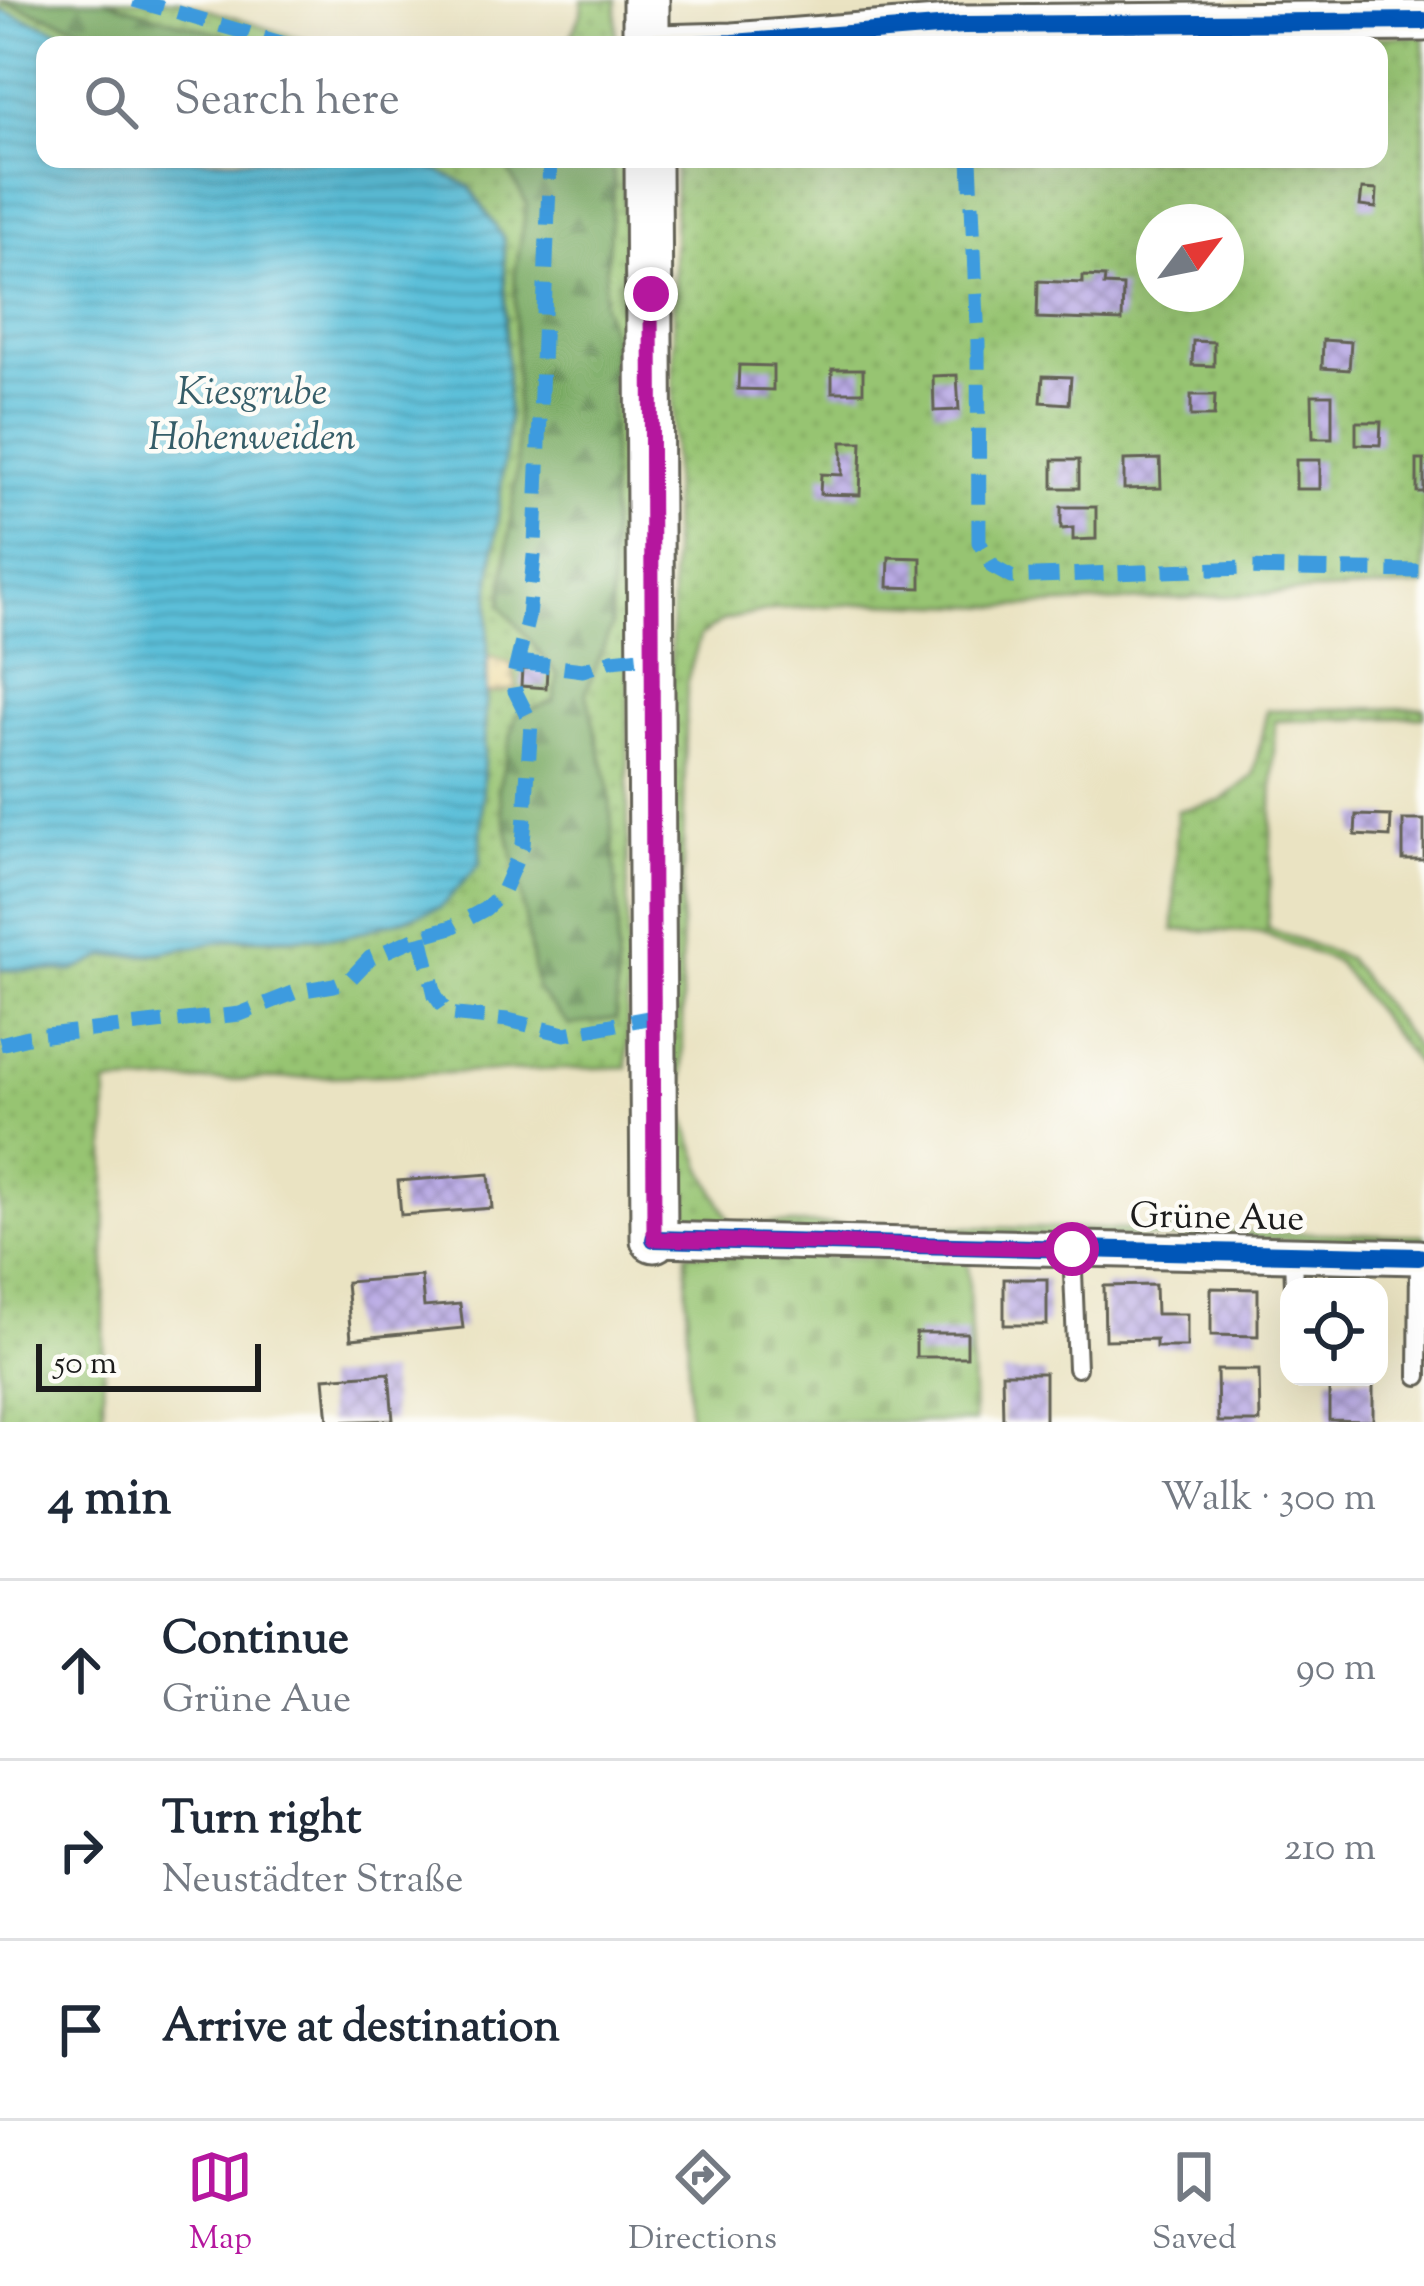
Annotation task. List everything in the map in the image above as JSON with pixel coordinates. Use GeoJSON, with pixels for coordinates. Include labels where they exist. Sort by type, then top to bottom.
{"type":"FeatureCollection","features":[{"type":"Feature","properties":{"kind":"main road"},"geometry":{"type":"LineString","coordinates":[[646,0],[646,36]]}},
{"type":"Feature","properties":{"kind":"main road"},"geometry":{"type":"LineString","coordinates":[[648,168],[654,1239]]}},
{"type":"Feature","properties":{"kind":"street"},"geometry":{"type":"LineString","coordinates":[[823,36],[963,25],[1424,21]]}},
{"type":"Feature","properties":{"kind":"street","name":"Grüne Aue"},"geometry":{"type":"LineString","coordinates":[[654,1239],[1072,1249],[1293,1270],[1418,1257]]}},
{"type":"Feature","properties":{"kind":"lane"},"geometry":{"type":"LineString","coordinates":[[1072,1249],[1077,1368]]}},
{"type":"Feature","properties":{"kind":"lane"},"geometry":{"type":"LineString","coordinates":[[1418,1257],[1418,1376]]}},
{"type":"Feature","properties":{"kind":"green space"},"geometry":{"type":"Polygon","coordinates":[[[0,0],[104,0],[226,36],[106,36],[0,0]]]}},
{"type":"Feature","properties":{"kind":"green space"},"geometry":{"type":"Polygon","coordinates":[[[104,0],[178,0],[292,36],[226,36],[104,0]]]}},
{"type":"Feature","properties":{"kind":"green space"},"geometry":{"type":"Polygon","coordinates":[[[582,0],[616,0],[616,36],[571,36],[582,0]]]}},
{"type":"Feature","properties":{"kind":"green space"},"geometry":{"type":"Polygon","coordinates":[[[0,1],[106,36],[74,36],[0,10],[0,1]]]}},
{"type":"Feature","properties":{"kind":"green space"},"geometry":{"type":"Polygon","coordinates":[[[1424,36],[1424,586],[1005,607],[875,603],[777,609],[724,620],[700,636],[687,681],[681,935],[684,1117],[703,1169],[731,1223],[1424,1235],[1424,1242],[693,1231],[682,1221],[673,1198],[675,168],[1388,168],[1388,37],[1424,36]]]}},
{"type":"Feature","properties":{"kind":"green space"},"geometry":{"type":"Polygon","coordinates":[[[432,168],[507,168],[527,203],[515,274],[517,466],[501,605],[558,675],[554,701],[498,790],[520,886],[616,1019],[618,914],[609,788],[586,692],[611,627],[612,338],[603,303],[613,168],[623,168],[629,467],[627,1067],[107,1084],[103,1422],[0,1422],[0,970],[73,971],[106,956],[147,955],[237,939],[345,937],[480,864],[490,588],[508,422],[504,239],[469,186],[432,168]]]}},
{"type":"Feature","properties":{"kind":"green space"},"geometry":{"type":"Polygon","coordinates":[[[507,168],[613,168],[603,303],[612,338],[611,627],[586,692],[609,788],[618,914],[616,1019],[569,1025],[537,990],[498,790],[516,715],[554,701],[558,675],[501,605],[517,466],[515,274],[527,204],[507,168]]]}},
{"type":"Feature","properties":{"kind":"green space"},"geometry":{"type":"Polygon","coordinates":[[[1424,708],[1424,717],[1275,721],[1268,928],[1347,958],[1424,1057],[1424,1073],[1337,962],[1259,932],[1174,930],[1177,811],[1221,801],[1253,776],[1267,710],[1424,708]]]}},
{"type":"Feature","properties":{"kind":"green space"},"geometry":{"type":"Polygon","coordinates":[[[686,1253],[968,1260],[974,1422],[689,1422],[686,1253]]]}},
{"type":"Feature","properties":{"kind":"sand"},"geometry":{"type":"Polygon","coordinates":[[[488,656],[512,664],[517,689],[486,694],[488,656]]]}},
{"type":"Feature","properties":{"kind":"water","name":"Kiesgrube Hohenweiden"},"geometry":{"type":"Polygon","coordinates":[[[0,10],[74,36],[36,36],[36,168],[432,168],[469,186],[504,239],[508,422],[490,588],[480,864],[440,908],[345,937],[237,939],[147,955],[106,956],[73,971],[0,970],[0,10]]]}},
{"type":"Feature","properties":{"kind":"building"},"geometry":{"type":"Polygon","coordinates":[[[1362,189],[1377,190],[1376,208],[1360,206],[1362,189]]]}},
{"type":"Feature","properties":{"kind":"building"},"geometry":{"type":"Polygon","coordinates":[[[1083,276],[1105,277],[1104,285],[1123,286],[1122,321],[1037,318],[1038,281],[1083,283],[1083,276]]]}},
{"type":"Feature","properties":{"kind":"building"},"geometry":{"type":"Polygon","coordinates":[[[1323,340],[1351,342],[1349,370],[1322,368],[1323,340]]]}},
{"type":"Feature","properties":{"kind":"building"},"geometry":{"type":"Polygon","coordinates":[[[1193,341],[1214,342],[1214,366],[1192,365],[1193,341]]]}},
{"type":"Feature","properties":{"kind":"building"},"geometry":{"type":"Polygon","coordinates":[[[739,365],[773,366],[773,390],[738,389],[739,365]]]}},
{"type":"Feature","properties":{"kind":"building"},"geometry":{"type":"Polygon","coordinates":[[[832,369],[863,369],[863,392],[832,392],[832,369]]]}},
{"type":"Feature","properties":{"kind":"building"},"geometry":{"type":"Polygon","coordinates":[[[957,375],[959,410],[934,411],[933,376],[957,375]]]}},
{"type":"Feature","properties":{"kind":"building"},"geometry":{"type":"Polygon","coordinates":[[[1043,376],[1071,377],[1069,404],[1041,402],[1043,376]]]}},
{"type":"Feature","properties":{"kind":"building"},"geometry":{"type":"Polygon","coordinates":[[[1191,395],[1215,395],[1214,416],[1191,416],[1191,395]]]}},
{"type":"Feature","properties":{"kind":"building"},"geometry":{"type":"Polygon","coordinates":[[[1312,395],[1332,395],[1332,438],[1313,438],[1312,395]]]}},
{"type":"Feature","properties":{"kind":"building"},"geometry":{"type":"Polygon","coordinates":[[[1356,422],[1381,422],[1380,445],[1356,444],[1356,422]]]}},
{"type":"Feature","properties":{"kind":"building"},"geometry":{"type":"Polygon","coordinates":[[[842,442],[862,442],[860,495],[820,494],[821,474],[842,475],[842,442]]]}},
{"type":"Feature","properties":{"kind":"building"},"geometry":{"type":"Polygon","coordinates":[[[1160,459],[1161,488],[1124,489],[1124,460],[1160,459]]]}},
{"type":"Feature","properties":{"kind":"building"},"geometry":{"type":"Polygon","coordinates":[[[1053,460],[1079,460],[1079,488],[1053,488],[1053,460]]]}},
{"type":"Feature","properties":{"kind":"building"},"geometry":{"type":"Polygon","coordinates":[[[1296,460],[1320,460],[1320,489],[1296,489],[1296,460]]]}},
{"type":"Feature","properties":{"kind":"building"},"geometry":{"type":"Polygon","coordinates":[[[1417,460],[1424,460],[1424,492],[1417,492],[1417,460]]]}},
{"type":"Feature","properties":{"kind":"building"},"geometry":{"type":"Polygon","coordinates":[[[1061,507],[1096,507],[1096,539],[1073,540],[1073,528],[1061,529],[1061,507]]]}},
{"type":"Feature","properties":{"kind":"building"},"geometry":{"type":"Polygon","coordinates":[[[889,557],[921,558],[921,588],[888,587],[889,557]]]}},
{"type":"Feature","properties":{"kind":"building"},"geometry":{"type":"Polygon","coordinates":[[[522,669],[547,670],[546,688],[521,686],[522,669]]]}},
{"type":"Feature","properties":{"kind":"building"},"geometry":{"type":"Polygon","coordinates":[[[1356,815],[1391,816],[1390,837],[1355,835],[1356,815]]]}},
{"type":"Feature","properties":{"kind":"building"},"geometry":{"type":"Polygon","coordinates":[[[1403,820],[1424,820],[1424,860],[1403,860],[1403,820]]]}},
{"type":"Feature","properties":{"kind":"building"},"geometry":{"type":"Polygon","coordinates":[[[489,1174],[492,1208],[401,1215],[398,1181],[489,1174]]]}},
{"type":"Feature","properties":{"kind":"building"},"geometry":{"type":"Polygon","coordinates":[[[421,1276],[424,1307],[460,1304],[463,1328],[351,1339],[346,1282],[421,1276]]]}},
{"type":"Feature","properties":{"kind":"building"},"geometry":{"type":"Polygon","coordinates":[[[1004,1279],[1047,1279],[1047,1325],[1004,1325],[1004,1279]]]}},
{"type":"Feature","properties":{"kind":"building"},"geometry":{"type":"Polygon","coordinates":[[[1155,1285],[1156,1314],[1187,1314],[1187,1347],[1156,1347],[1156,1339],[1105,1340],[1104,1286],[1155,1285]]]}},
{"type":"Feature","properties":{"kind":"building"},"geometry":{"type":"Polygon","coordinates":[[[1211,1288],[1258,1289],[1258,1336],[1211,1335],[1211,1288]]]}},
{"type":"Feature","properties":{"kind":"building"},"geometry":{"type":"Polygon","coordinates":[[[916,1333],[967,1333],[967,1357],[916,1357],[916,1333]]]}},
{"type":"Feature","properties":{"kind":"building"},"geometry":{"type":"Polygon","coordinates":[[[1217,1370],[1259,1370],[1260,1422],[1218,1422],[1217,1370]]]}},
{"type":"Feature","properties":{"kind":"building"},"geometry":{"type":"Polygon","coordinates":[[[389,1373],[393,1420],[328,1422],[324,1378],[389,1373]]]}},
{"type":"Feature","properties":{"kind":"building"},"geometry":{"type":"Polygon","coordinates":[[[1002,1373],[1045,1373],[1045,1422],[1003,1422],[1002,1373]]]}},
{"type":"Feature","properties":{"kind":"building"},"geometry":{"type":"Polygon","coordinates":[[[1329,1386],[1373,1386],[1373,1421],[1329,1420],[1329,1386]]]}},
{"type":"Feature","properties":{"kind":"marked path"},"geometry":{"type":"LineString","coordinates":[[134,0],[257,36]]}},
{"type":"Feature","properties":{"kind":"marked path"},"geometry":{"type":"LineString","coordinates":[[0,1044],[240,1014],[298,991],[351,978],[370,958],[452,927],[485,909],[502,893],[523,845],[531,723],[513,680],[528,617],[535,546],[550,168]]}},
{"type":"Feature","properties":{"kind":"marked path"},"geometry":{"type":"LineString","coordinates":[[970,168],[979,542],[993,567],[1011,577],[1244,568],[1424,571]]}},
{"type":"Feature","properties":{"kind":"marked path"},"geometry":{"type":"LineString","coordinates":[[519,662],[583,670],[612,660],[652,656]]}},
{"type":"Feature","properties":{"kind":"marked path"},"geometry":{"type":"LineString","coordinates":[[421,936],[435,995],[448,1014],[508,1020],[565,1034],[653,1017]]}},
{"type":"Feature","properties":{"kind":"cycle path"},"geometry":{"type":"LineString","coordinates":[[822,36],[963,25],[1424,21]]}},
{"type":"Feature","properties":{"kind":"cycle path"},"geometry":{"type":"LineString","coordinates":[[654,1239],[1419,1257]]}},
{"type":"Feature","properties":{"kind":"route"},"geometry":{"type":"LineString","coordinates":[[651,294],[654,1239],[1072,1249]]}}]}
